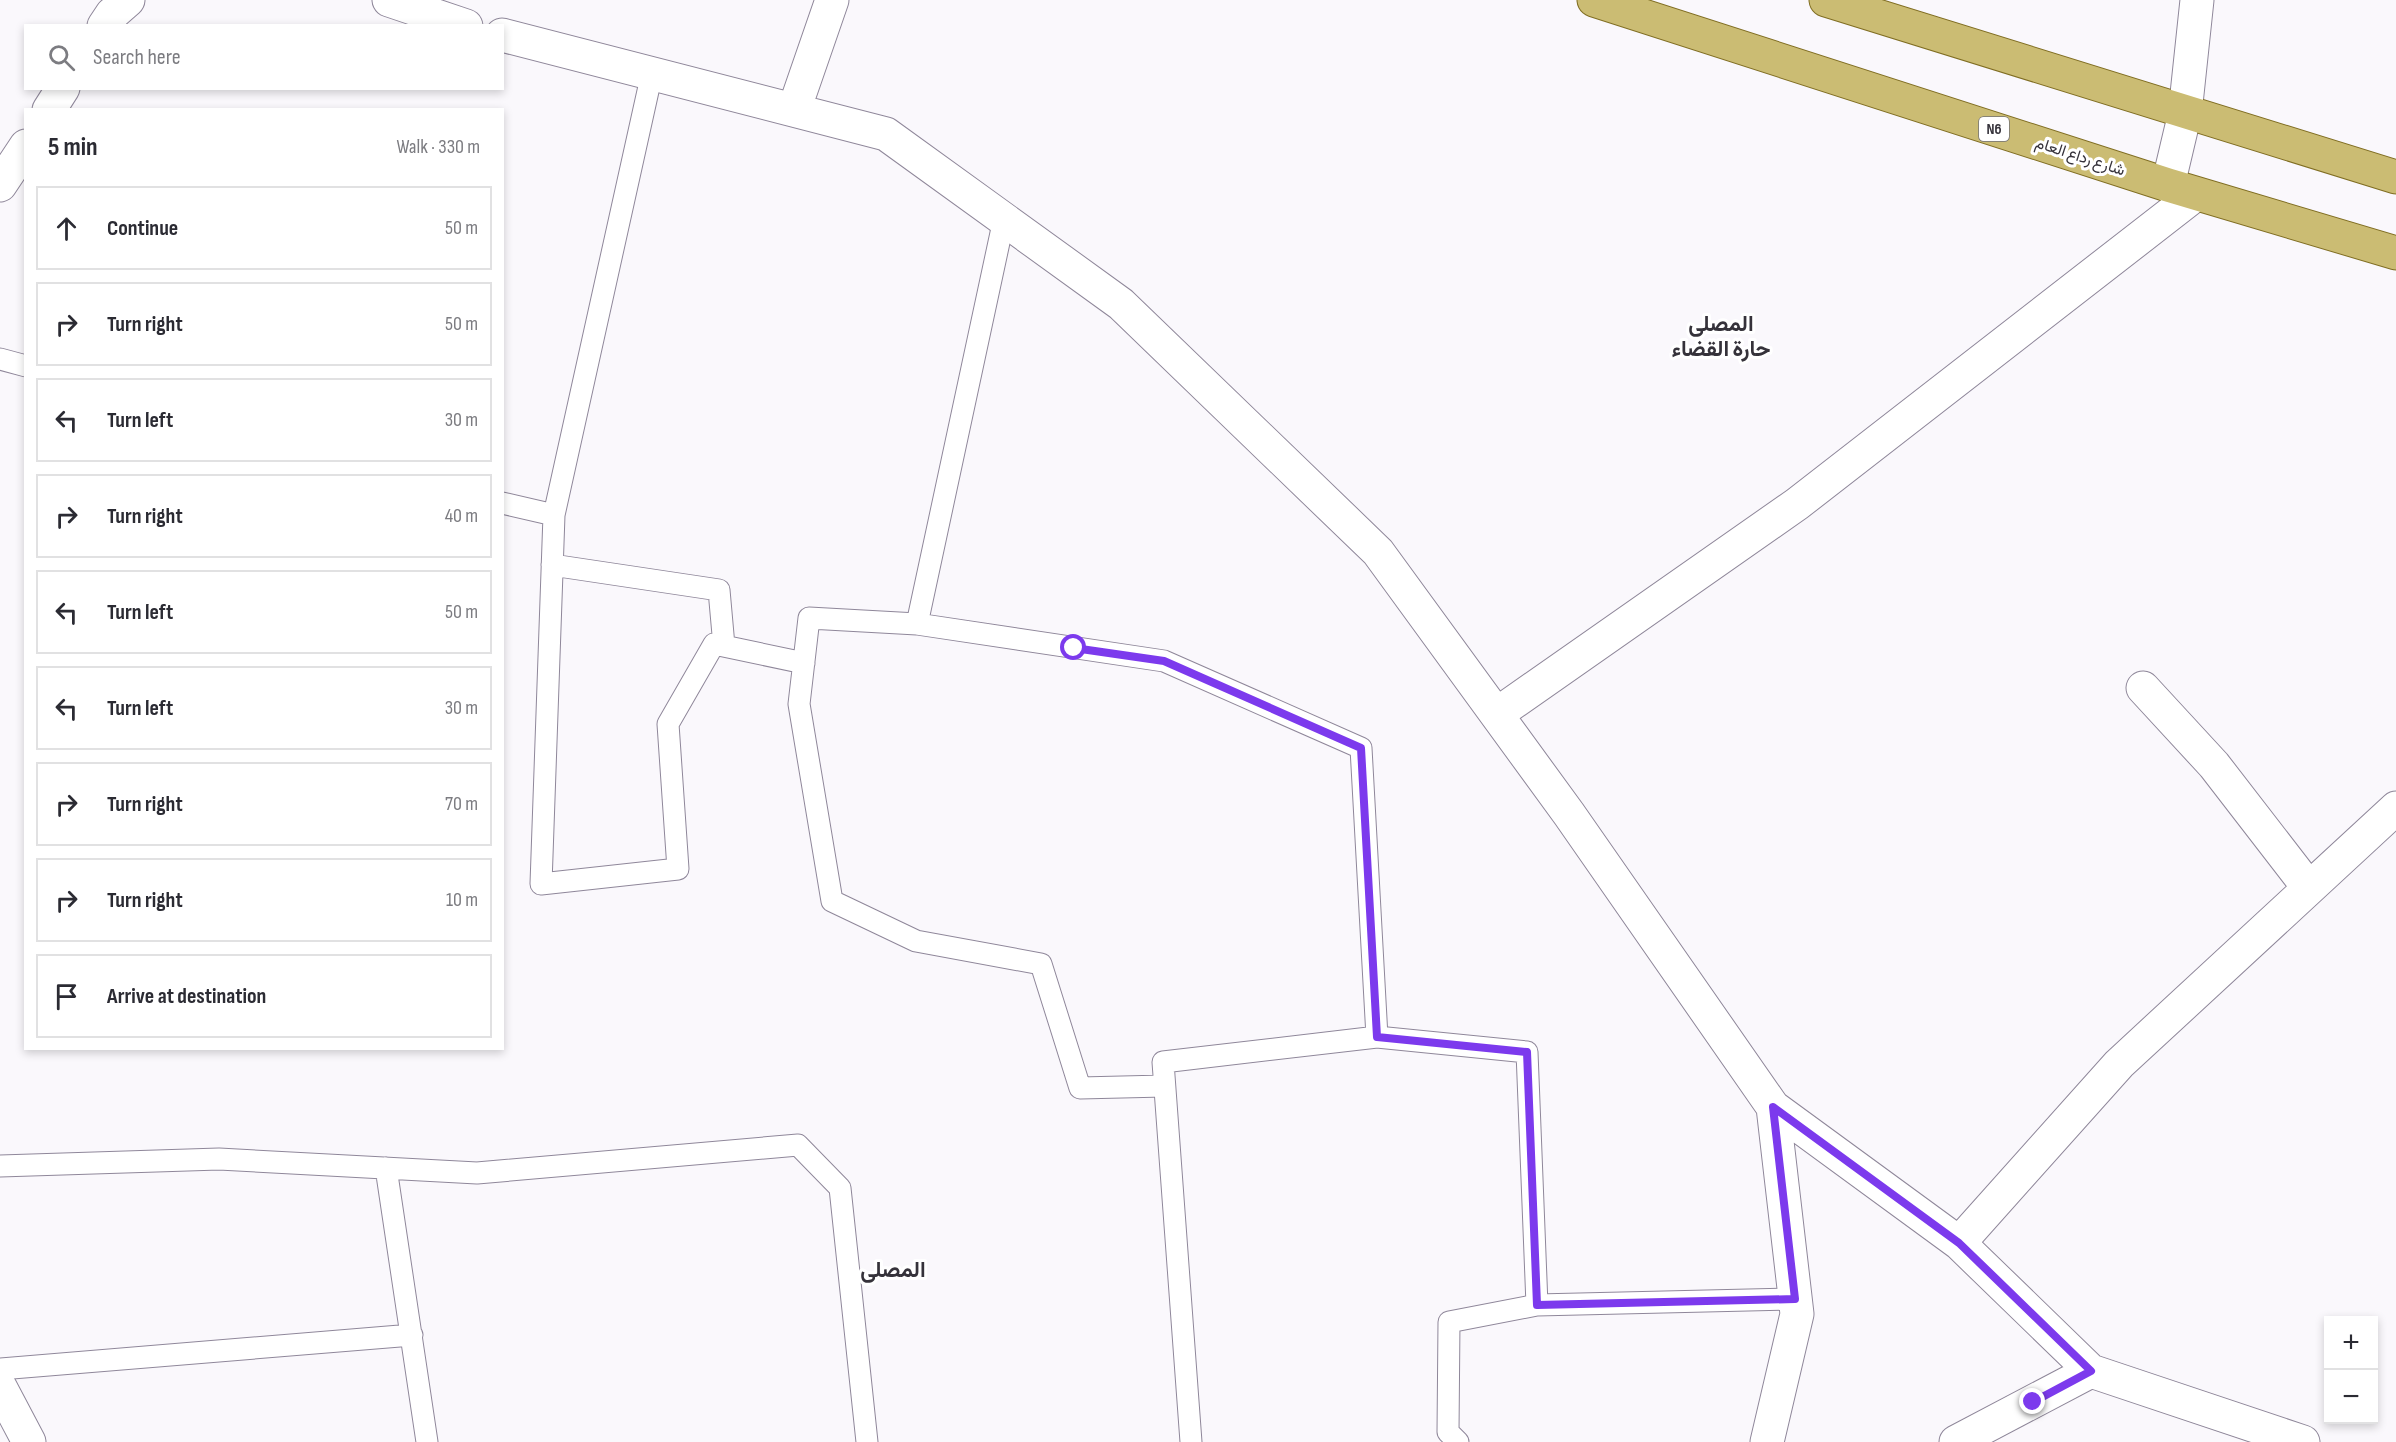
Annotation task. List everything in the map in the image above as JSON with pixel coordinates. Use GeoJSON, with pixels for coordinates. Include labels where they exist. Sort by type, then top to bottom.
{"type":"FeatureCollection","features":[{"type":"Feature","properties":{"kind":"main road","name":"شارع رداع العام"},"geometry":{"type":"LineString","coordinates":[[1594,0],[2182,189],[2396,253]]}},
{"type":"Feature","properties":{"kind":"main road"},"geometry":{"type":"LineString","coordinates":[[1826,0],[2396,177]]}},
{"type":"Feature","properties":{"kind":"street"},"geometry":{"type":"LineString","coordinates":[[105,24],[112,14],[128,0]]}},
{"type":"Feature","properties":{"kind":"street"},"geometry":{"type":"LineString","coordinates":[[389,0],[460,24]]}},
{"type":"Feature","properties":{"kind":"street"},"geometry":{"type":"LineString","coordinates":[[794,110],[832,0]]}},
{"type":"Feature","properties":{"kind":"street"},"geometry":{"type":"LineString","coordinates":[[1497,714],[1797,504],[2182,189],[2185,113],[2198,0]]}},
{"type":"Feature","properties":{"kind":"street"},"geometry":{"type":"LineString","coordinates":[[504,36],[886,134],[1121,304],[1378,552],[1497,714],[1773,1107],[1959,1243],[2091,1371],[2303,1442]]}},
{"type":"Feature","properties":{"kind":"street"},"geometry":{"type":"LineString","coordinates":[[50,108],[62,90]]}},
{"type":"Feature","properties":{"kind":"street"},"geometry":{"type":"LineString","coordinates":[[0,184],[24,149]]}},
{"type":"Feature","properties":{"kind":"street"},"geometry":{"type":"LineString","coordinates":[[2143,688],[2214,765],[2309,888]]}},
{"type":"Feature","properties":{"kind":"street"},"geometry":{"type":"LineString","coordinates":[[1959,1243],[2119,1064],[2396,808]]}},
{"type":"Feature","properties":{"kind":"street"},"geometry":{"type":"LineString","coordinates":[[1767,1442],[1797,1314],[1773,1107]]}},
{"type":"Feature","properties":{"kind":"street"},"geometry":{"type":"LineString","coordinates":[[1956,1442],[2091,1371]]}},
{"type":"Feature","properties":{"kind":"street"},"geometry":{"type":"LineString","coordinates":[[0,1387],[29,1442]]}},
{"type":"Feature","properties":{"kind":"lane"},"geometry":{"type":"LineString","coordinates":[[651,73],[554,515],[541,884],[678,869],[668,724],[714,644],[804,663]]}},
{"type":"Feature","properties":{"kind":"lane"},"geometry":{"type":"LineString","coordinates":[[917,624],[1004,219]]}},
{"type":"Feature","properties":{"kind":"lane"},"geometry":{"type":"LineString","coordinates":[[0,358],[24,365]]}},
{"type":"Feature","properties":{"kind":"lane"},"geometry":{"type":"LineString","coordinates":[[504,503],[554,515]]}},
{"type":"Feature","properties":{"kind":"lane"},"geometry":{"type":"LineString","coordinates":[[552,565],[719,590],[724,646]]}},
{"type":"Feature","properties":{"kind":"lane"},"geometry":{"type":"LineString","coordinates":[[1164,1086],[1080,1088],[1041,964],[916,941],[832,901],[800,704],[809,618],[917,624],[1164,661],[1361,748],[1377,1037]]}},
{"type":"Feature","properties":{"kind":"lane"},"geometry":{"type":"LineString","coordinates":[[1191,1442],[1163,1062],[1377,1037],[1527,1052],[1537,1305]]}},
{"type":"Feature","properties":{"kind":"lane"},"geometry":{"type":"LineString","coordinates":[[0,1166],[219,1159],[477,1173],[798,1145],[840,1188],[867,1442]]}},
{"type":"Feature","properties":{"kind":"lane"},"geometry":{"type":"LineString","coordinates":[[386,1168],[427,1442]]}},
{"type":"Feature","properties":{"kind":"lane"},"geometry":{"type":"LineString","coordinates":[[1458,1442],[1448,1432],[1449,1322],[1537,1305],[1795,1299]]}},
{"type":"Feature","properties":{"kind":"lane"},"geometry":{"type":"LineString","coordinates":[[0,1369],[412,1335]]}},
{"type":"Feature","properties":{"kind":"district","name":"المصلى حارة القضاء"},"geometry":{"type":"Point","coordinates":[1721,336]}},
{"type":"Feature","properties":{"kind":"district","name":"المصلى"},"geometry":{"type":"Point","coordinates":[893,1270]}},
{"type":"Feature","properties":{"kind":"route"},"geometry":{"type":"LineString","coordinates":[[1074,648],[1164,661],[1361,748],[1377,1037],[1527,1052],[1537,1305],[1795,1299],[1773,1107],[1959,1243],[2091,1371],[2033,1402]]}}]}
